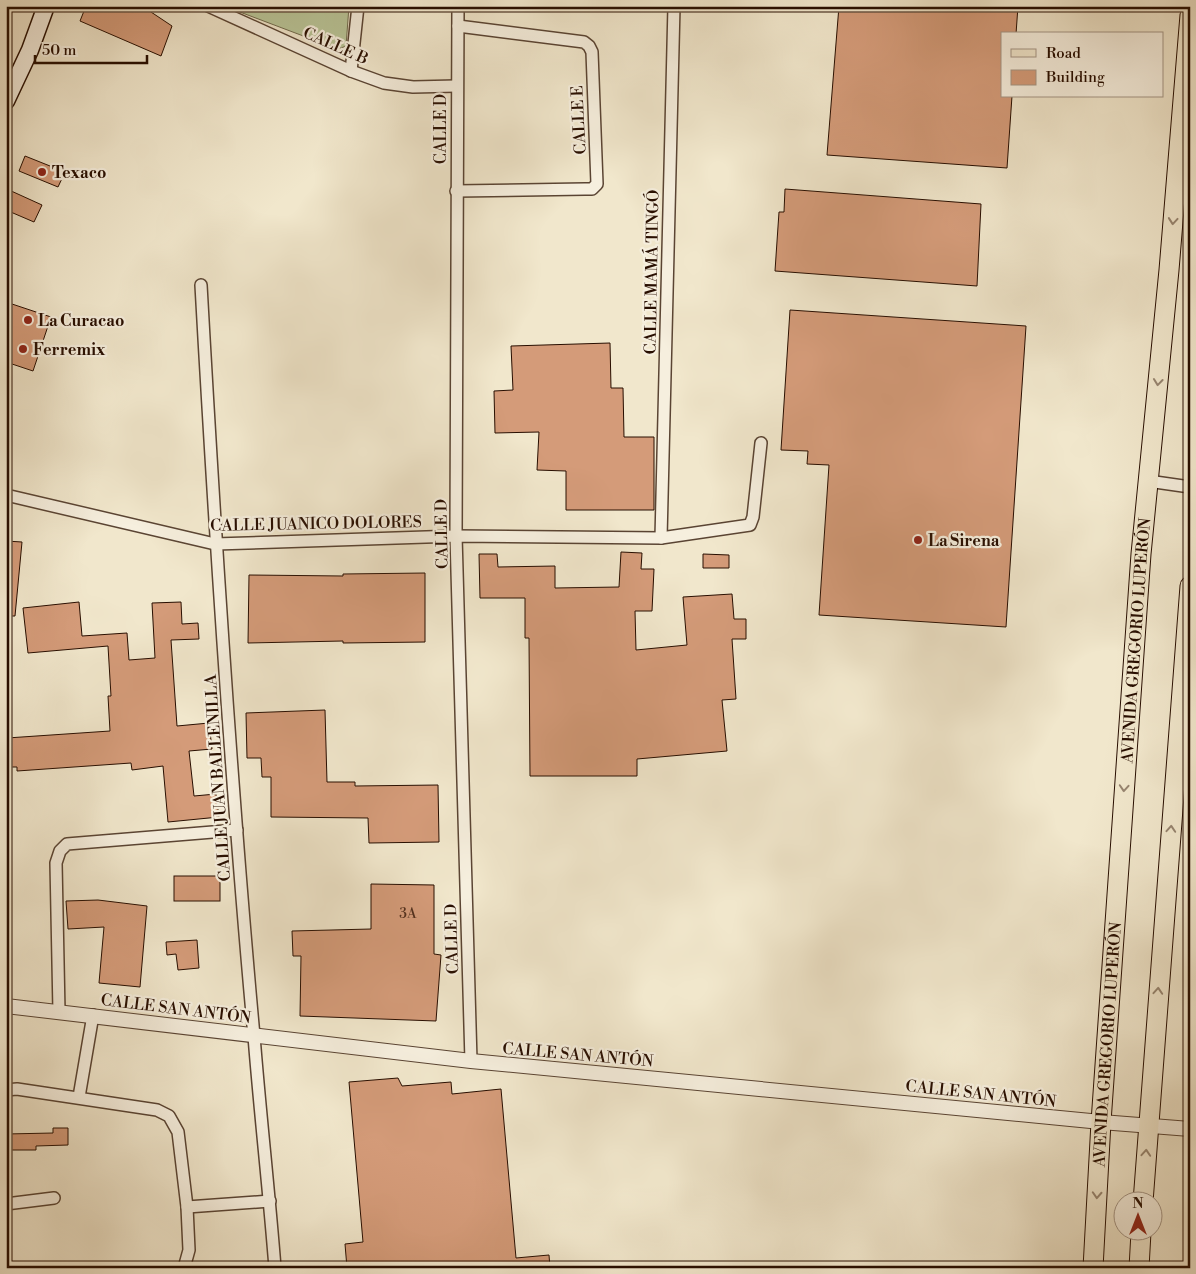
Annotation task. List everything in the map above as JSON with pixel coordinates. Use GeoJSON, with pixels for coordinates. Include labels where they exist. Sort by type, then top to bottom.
{"type":"FeatureCollection","features":[{"type":"Feature","properties":{"kind":"main road"},"geometry":{"type":"LineString","coordinates":[[6,102],[30,50],[46,6]]}},
{"type":"Feature","properties":{"kind":"main road","name":"AVENIDA GREGORIO LUPERÓN"},"geometry":{"type":"LineString","coordinates":[[1093,1268],[1101,1122],[1134,640],[1169,270],[1190,15]]}},
{"type":"Feature","properties":{"kind":"main road"},"geometry":{"type":"LineString","coordinates":[[1144,1192],[1190,586]]}},
{"type":"Feature","properties":{"kind":"main road"},"geometry":{"type":"LineString","coordinates":[[1139,1268],[1140,1242]]}},
{"type":"Feature","properties":{"kind":"street","name":"CALLE B"},"geometry":{"type":"LineString","coordinates":[[208,6],[351,71],[384,83],[429,88],[456,86]]}},
{"type":"Feature","properties":{"kind":"street"},"geometry":{"type":"LineString","coordinates":[[351,71],[358,6]]}},
{"type":"Feature","properties":{"kind":"street","name":"CALLE D"},"geometry":{"type":"LineString","coordinates":[[458,6],[456,86],[456,536],[471,1061]]}},
{"type":"Feature","properties":{"kind":"street","name":"CALLE MAMÁ TINGÓ"},"geometry":{"type":"LineString","coordinates":[[661,538],[674,6]]}},
{"type":"Feature","properties":{"kind":"street","name":"CALLE E"},"geometry":{"type":"LineString","coordinates":[[456,191],[592,189],[598,184],[592,52],[589,46],[584,42],[458,26]]}},
{"type":"Feature","properties":{"kind":"street","name":"CALLE JUAN BALLENILLA"},"geometry":{"type":"LineString","coordinates":[[201,285],[216,544],[237,830],[275,1268]]}},
{"type":"Feature","properties":{"kind":"street","name":"CALLE JUANICO DOLORES"},"geometry":{"type":"LineString","coordinates":[[6,496],[216,544],[456,536],[661,538],[750,525],[753,518],[761,443]]}},
{"type":"Feature","properties":{"kind":"street"},"geometry":{"type":"LineString","coordinates":[[1148,481],[1190,487]]}},
{"type":"Feature","properties":{"kind":"street"},"geometry":{"type":"LineString","coordinates":[[59,1012],[56,863],[60,851],[67,844],[237,830]]}},
{"type":"Feature","properties":{"kind":"street","name":"CALLE SAN ANTÓN"},"geometry":{"type":"LineString","coordinates":[[6,1006],[471,1061],[1190,1129]]}},
{"type":"Feature","properties":{"kind":"street"},"geometry":{"type":"LineString","coordinates":[[79,1097],[93,1015]]}},
{"type":"Feature","properties":{"kind":"street"},"geometry":{"type":"LineString","coordinates":[[6,1090],[17,1089],[79,1097],[158,1110],[169,1116],[178,1132],[187,1207],[189,1250],[184,1268]]}},
{"type":"Feature","properties":{"kind":"street"},"geometry":{"type":"LineString","coordinates":[[6,1204],[54,1198]]}},
{"type":"Feature","properties":{"kind":"street"},"geometry":{"type":"LineString","coordinates":[[187,1207],[270,1201]]}},
{"type":"Feature","properties":{"kind":"green space"},"geometry":{"type":"Polygon","coordinates":[[[224,6],[349,6],[346,46],[335,48],[224,6]]]}},
{"type":"Feature","properties":{"kind":"building"},"geometry":{"type":"Polygon","coordinates":[[[86,6],[142,6],[172,26],[161,56],[80,21],[86,6]]]}},
{"type":"Feature","properties":{"kind":"building"},"geometry":{"type":"Polygon","coordinates":[[[839,6],[1018,6],[1016,32],[1001,32],[1001,98],[1012,98],[1007,168],[827,155],[839,6]]]}},
{"type":"Feature","properties":{"kind":"building","name":"Texaco"},"geometry":{"type":"Polygon","coordinates":[[[25,156],[65,172],[58,187],[19,171],[25,156]]]}},
{"type":"Feature","properties":{"kind":"building"},"geometry":{"type":"Polygon","coordinates":[[[785,189],[981,204],[977,286],[775,271],[779,212],[784,212],[785,189]]]}},
{"type":"Feature","properties":{"kind":"building","name":"Texaco"},"geometry":{"type":"Polygon","coordinates":[[[9,190],[42,205],[34,222],[6,210],[6,197],[9,190]]]}},
{"type":"Feature","properties":{"kind":"building","name":"Ferremix"},"geometry":{"type":"Polygon","coordinates":[[[6,302],[51,317],[33,371],[6,362],[6,302]]]}},
{"type":"Feature","properties":{"kind":"building","name":"La Sirena"},"geometry":{"type":"Polygon","coordinates":[[[790,310],[1026,326],[1006,627],[819,615],[829,465],[807,464],[808,451],[781,450],[790,310]]]}},
{"type":"Feature","properties":{"kind":"building"},"geometry":{"type":"Polygon","coordinates":[[[610,343],[611,388],[623,388],[624,437],[654,437],[654,510],[566,510],[566,471],[537,470],[539,432],[495,433],[494,391],[513,390],[511,346],[610,343]]]}},
{"type":"Feature","properties":{"kind":"building"},"geometry":{"type":"Polygon","coordinates":[[[6,541],[22,542],[15,616],[6,616],[6,541]]]}},
{"type":"Feature","properties":{"kind":"building"},"geometry":{"type":"Polygon","coordinates":[[[621,552],[642,553],[641,569],[654,569],[652,611],[635,611],[636,650],[687,645],[683,597],[732,594],[734,619],[746,619],[746,639],[732,639],[736,699],[722,700],[727,751],[637,759],[637,776],[530,776],[529,638],[525,638],[525,598],[480,598],[479,554],[497,554],[498,567],[555,566],[555,588],[619,587],[621,552]]]}},
{"type":"Feature","properties":{"kind":"building"},"geometry":{"type":"Polygon","coordinates":[[[703,554],[729,555],[729,568],[703,568],[703,554]]]}},
{"type":"Feature","properties":{"kind":"building"},"geometry":{"type":"Polygon","coordinates":[[[425,573],[425,642],[248,643],[249,575],[343,576],[343,574],[425,573]]]}},
{"type":"Feature","properties":{"kind":"building"},"geometry":{"type":"Polygon","coordinates":[[[79,602],[82,636],[127,633],[129,660],[155,658],[152,603],[181,602],[182,624],[198,623],[199,639],[171,640],[177,726],[209,723],[212,749],[189,751],[194,796],[216,794],[219,817],[168,822],[163,766],[132,770],[131,763],[17,771],[17,767],[9,767],[7,738],[110,731],[108,696],[111,696],[108,646],[28,653],[23,608],[79,602]]]}},
{"type":"Feature","properties":{"kind":"building"},"geometry":{"type":"Polygon","coordinates":[[[325,710],[327,782],[355,782],[355,786],[438,785],[439,842],[369,843],[368,818],[271,817],[271,777],[262,777],[261,758],[247,758],[246,713],[325,710]]]}},
{"type":"Feature","properties":{"kind":"building"},"geometry":{"type":"Polygon","coordinates":[[[174,876],[220,876],[220,901],[174,901],[174,876]]]}},
{"type":"Feature","properties":{"kind":"building"},"geometry":{"type":"Polygon","coordinates":[[[371,884],[434,885],[434,954],[441,955],[436,1021],[300,1016],[301,956],[293,956],[292,931],[371,929],[371,884]]]}},
{"type":"Feature","properties":{"kind":"building"},"geometry":{"type":"Polygon","coordinates":[[[98,900],[147,906],[140,987],[99,983],[104,927],[68,929],[66,901],[98,900]]]}},
{"type":"Feature","properties":{"kind":"building"},"geometry":{"type":"Polygon","coordinates":[[[197,940],[199,968],[178,970],[176,954],[167,955],[166,942],[197,940]]]}},
{"type":"Feature","properties":{"kind":"building"},"geometry":{"type":"Polygon","coordinates":[[[398,1078],[402,1086],[451,1082],[452,1094],[501,1089],[516,1258],[549,1255],[550,1268],[347,1268],[345,1244],[363,1242],[349,1082],[398,1078]]]}},
{"type":"Feature","properties":{"kind":"building"},"geometry":{"type":"Polygon","coordinates":[[[53,1128],[68,1128],[68,1145],[36,1146],[36,1150],[6,1150],[6,1134],[53,1133],[53,1128]]]}},
{"type":"Feature","properties":{"kind":"place","name":"Texaco"},"geometry":{"type":"Point","coordinates":[42,172]}},
{"type":"Feature","properties":{"kind":"place","name":"La Curacao"},"geometry":{"type":"Point","coordinates":[28,320]}},
{"type":"Feature","properties":{"kind":"place","name":"Ferremix"},"geometry":{"type":"Point","coordinates":[23,349]}},
{"type":"Feature","properties":{"kind":"place","name":"La Sirena"},"geometry":{"type":"Point","coordinates":[918,540]}}]}
